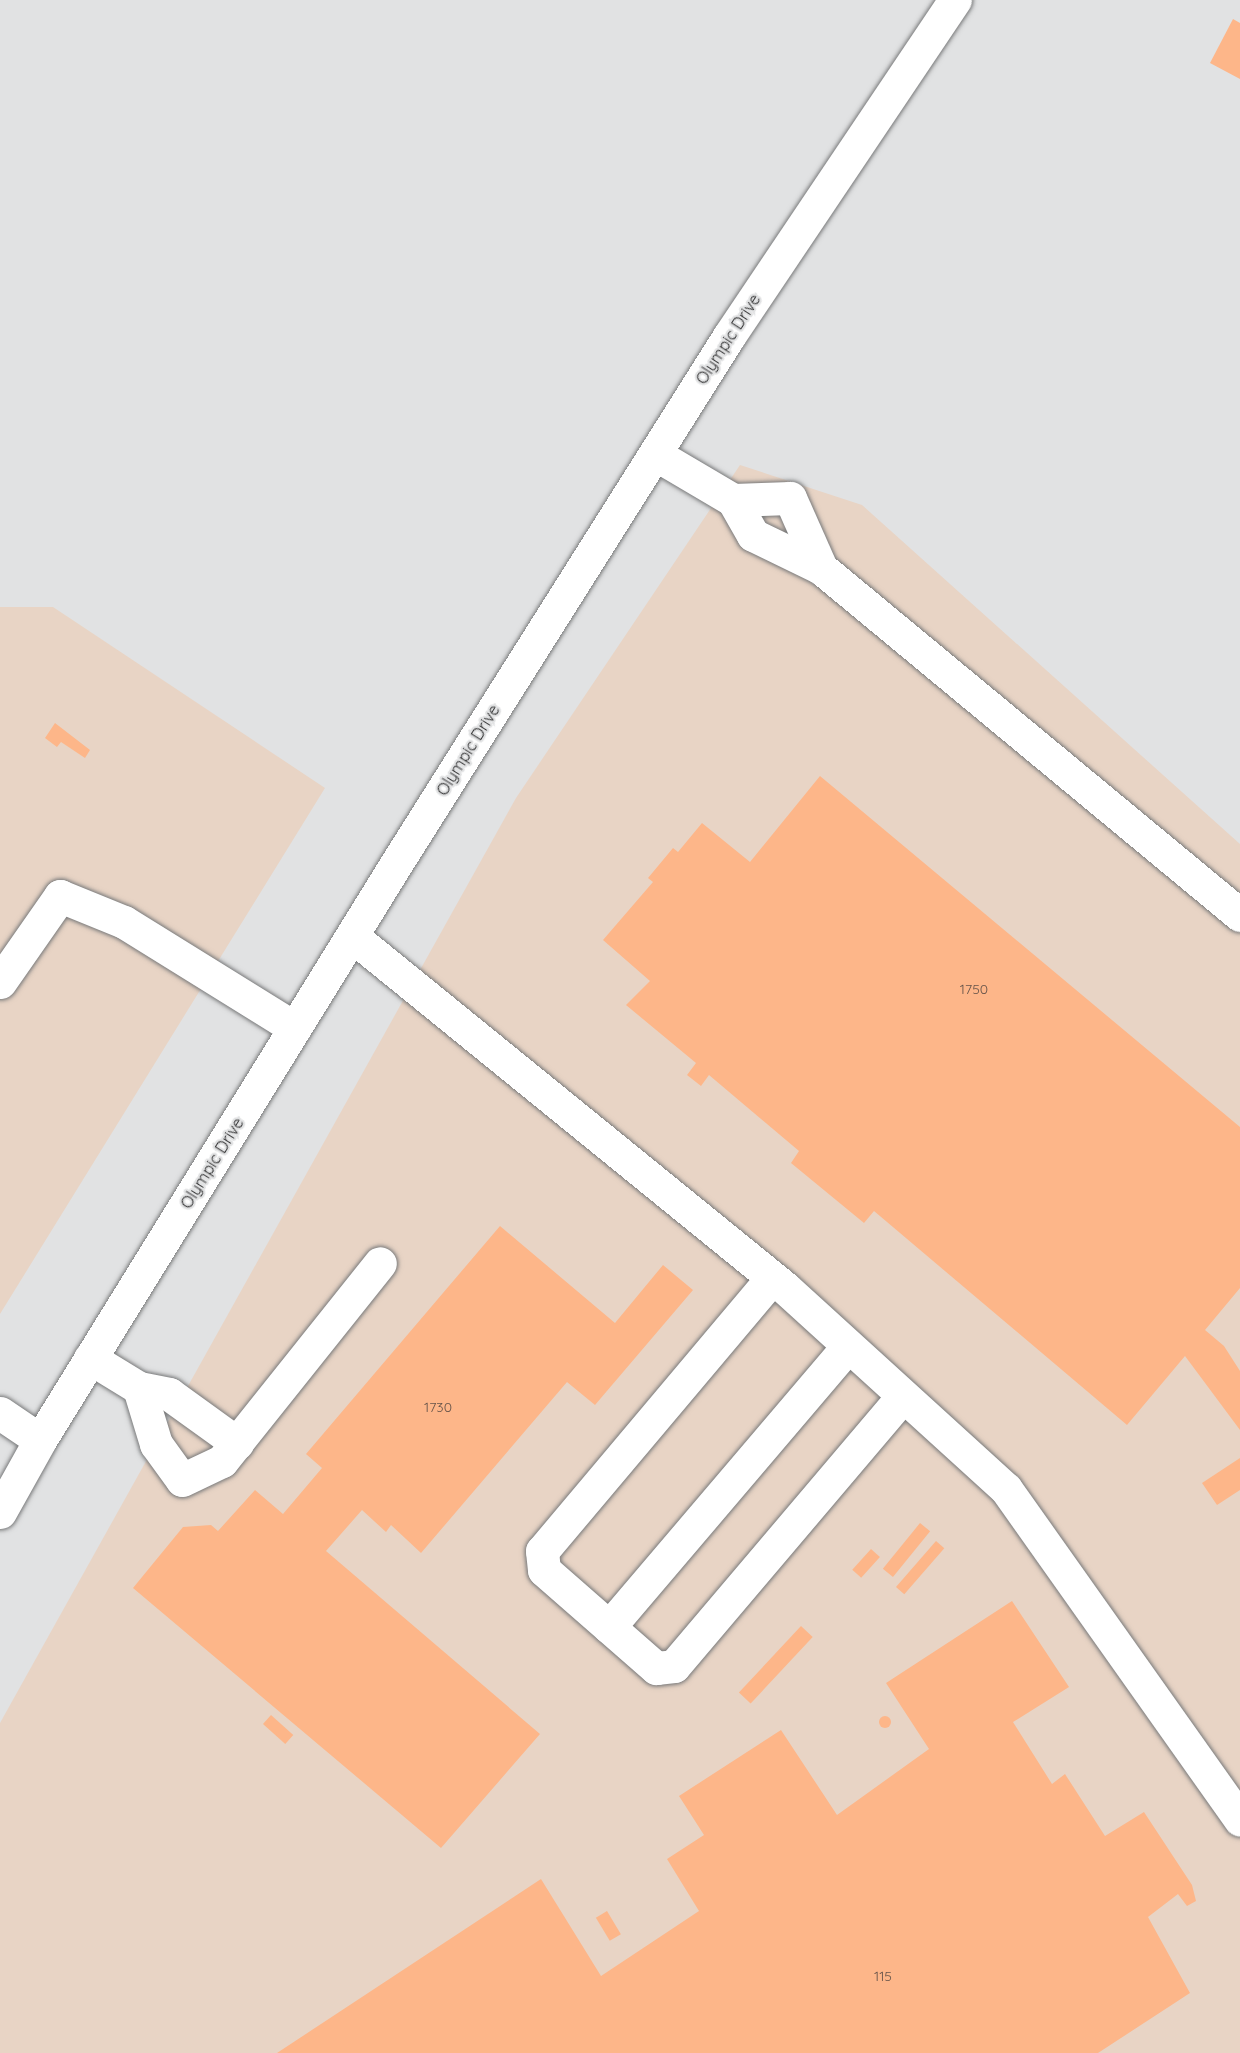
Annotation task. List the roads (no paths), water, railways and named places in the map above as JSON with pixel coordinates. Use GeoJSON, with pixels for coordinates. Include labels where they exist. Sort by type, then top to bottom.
{"type":"FeatureCollection","features":[{"type":"Feature","properties":{"kind":"street","name":"Olympic Drive"},"geometry":{"type":"LineString","coordinates":[[0,1512],[90,1358],[655,454],[955,0]]}},
{"type":"Feature","properties":{"kind":"street"},"geometry":{"type":"LineString","coordinates":[[655,454],[733,500],[753,535],[821,568],[1240,915]]}},
{"type":"Feature","properties":{"kind":"street"},"geometry":{"type":"LineString","coordinates":[[733,500],[790,498],[821,568]]}},
{"type":"Feature","properties":{"kind":"street"},"geometry":{"type":"LineString","coordinates":[[0,982],[60,896],[124,922],[296,1028]]}},
{"type":"Feature","properties":{"kind":"street"},"geometry":{"type":"LineString","coordinates":[[352,936],[772,1278],[1006,1489],[1240,1820]]}},
{"type":"Feature","properties":{"kind":"street"},"geometry":{"type":"LineString","coordinates":[[139,1388],[156,1444],[182,1480],[222,1461],[380,1263]]}},
{"type":"Feature","properties":{"kind":"street"},"geometry":{"type":"LineString","coordinates":[[772,1278],[542,1551],[544,1570],[656,1668],[674,1666],[903,1396]]}},
{"type":"Feature","properties":{"kind":"street"},"geometry":{"type":"LineString","coordinates":[[609,1627],[848,1346]]}},
{"type":"Feature","properties":{"kind":"street"},"geometry":{"type":"LineString","coordinates":[[90,1358],[139,1388],[169,1394],[237,1443]]}},
{"type":"Feature","properties":{"kind":"street"},"geometry":{"type":"LineString","coordinates":[[0,1413],[40,1440]]}}]}
